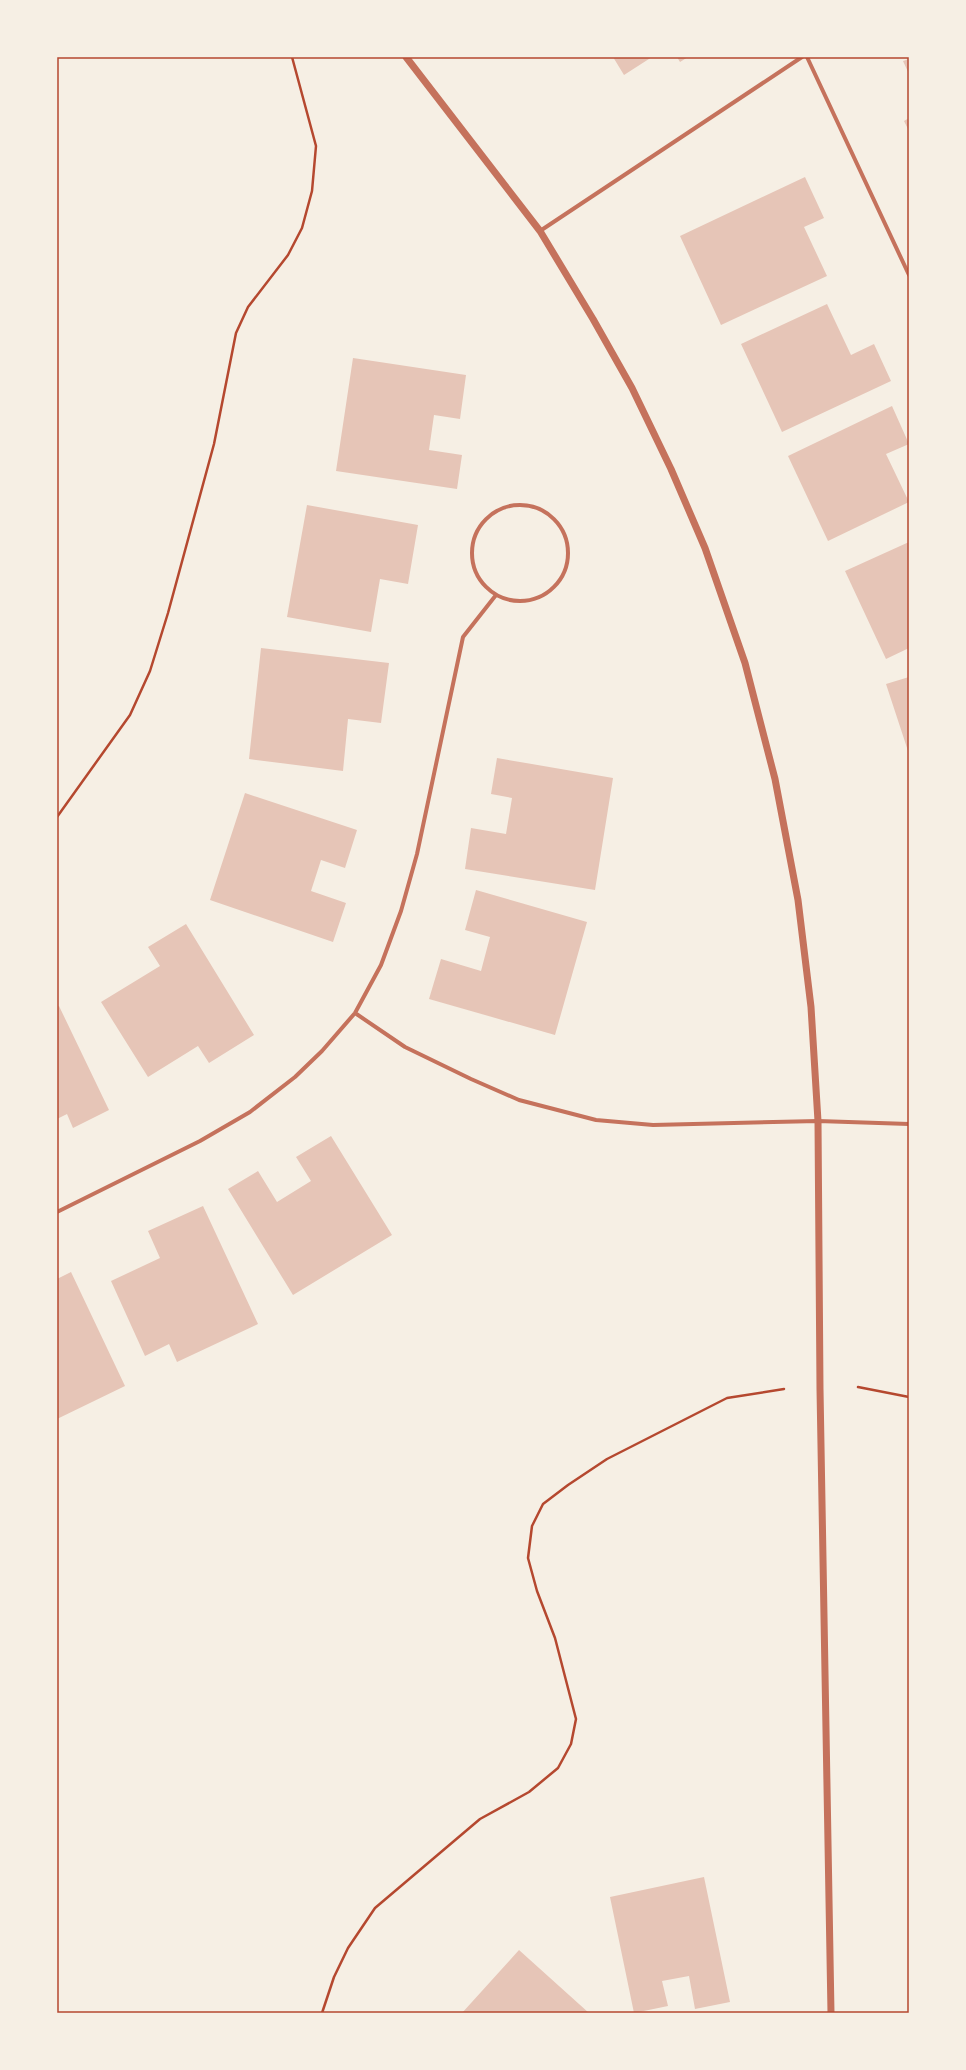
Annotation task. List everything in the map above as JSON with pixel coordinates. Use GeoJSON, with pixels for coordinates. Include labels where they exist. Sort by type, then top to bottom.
{"type":"FeatureCollection","features":[{"type":"Feature","properties":{"kind":"street"},"geometry":{"type":"LineString","coordinates":[[406,57],[540,231],[593,319],[628,382],[671,469],[705,548],[745,662],[775,779],[798,900],[811,1007],[818,1121],[820,1397],[831,2013]]}},
{"type":"Feature","properties":{"kind":"street"},"geometry":{"type":"LineString","coordinates":[[540,231],[802,57]]}},
{"type":"Feature","properties":{"kind":"street"},"geometry":{"type":"LineString","coordinates":[[807,57],[909,275]]}},
{"type":"Feature","properties":{"kind":"street"},"geometry":{"type":"LineString","coordinates":[[524,505],[539,509],[552,518],[562,531],[567,546],[567,561],[562,575],[553,588],[541,597],[526,601],[511,601],[496,595],[484,585],[475,571],[472,555],[474,539],[479,529],[492,513],[507,507],[524,505]]}},
{"type":"Feature","properties":{"kind":"street"},"geometry":{"type":"LineString","coordinates":[[57,1212],[200,1140],[250,1112],[295,1077],[355,1014],[381,965],[401,911],[417,854],[463,637],[496,595]]}},
{"type":"Feature","properties":{"kind":"street"},"geometry":{"type":"LineString","coordinates":[[355,1014],[405,1047],[471,1079],[519,1100],[596,1120],[653,1125],[818,1121],[909,1124]]}},
{"type":"Feature","properties":{"kind":"path"},"geometry":{"type":"LineString","coordinates":[[57,817],[130,714],[150,671],[168,613],[214,444],[236,333],[248,307],[288,255],[302,228],[312,191],[316,146],[292,57]]}},
{"type":"Feature","properties":{"kind":"path"},"geometry":{"type":"LineString","coordinates":[[858,1387],[909,1397]]}},
{"type":"Feature","properties":{"kind":"path"},"geometry":{"type":"LineString","coordinates":[[322,2013],[334,1976],[348,1948],[375,1908],[480,1818],[529,1792],[558,1768],[571,1744],[576,1719],[555,1638],[537,1591],[528,1558],[532,1526],[543,1504],[607,1459],[727,1398],[784,1389]]}},
{"type":"Feature","properties":{"kind":"building"},"geometry":{"type":"Polygon","coordinates":[[[613,57],[652,57],[624,75],[613,57]]]}},
{"type":"Feature","properties":{"kind":"building"},"geometry":{"type":"Polygon","coordinates":[[[677,57],[688,57],[680,62],[677,57]]]}},
{"type":"Feature","properties":{"kind":"building"},"geometry":{"type":"Polygon","coordinates":[[[909,59],[909,74],[903,61],[909,59]]]}},
{"type":"Feature","properties":{"kind":"building"},"geometry":{"type":"Polygon","coordinates":[[[909,118],[909,131],[904,121],[909,118]]]}},
{"type":"Feature","properties":{"kind":"building"},"geometry":{"type":"Polygon","coordinates":[[[805,177],[824,218],[804,227],[827,276],[721,325],[680,236],[805,177]]]}},
{"type":"Feature","properties":{"kind":"building"},"geometry":{"type":"Polygon","coordinates":[[[827,304],[851,355],[874,344],[891,381],[782,432],[741,344],[827,304]]]}},
{"type":"Feature","properties":{"kind":"building"},"geometry":{"type":"Polygon","coordinates":[[[353,358],[466,375],[460,419],[434,415],[429,450],[462,455],[457,489],[336,471],[353,358]]]}},
{"type":"Feature","properties":{"kind":"building"},"geometry":{"type":"Polygon","coordinates":[[[892,406],[909,444],[886,454],[909,502],[828,541],[788,456],[892,406]]]}},
{"type":"Feature","properties":{"kind":"building"},"geometry":{"type":"Polygon","coordinates":[[[307,505],[418,525],[408,584],[380,579],[371,632],[287,617],[307,505]]]}},
{"type":"Feature","properties":{"kind":"building"},"geometry":{"type":"Polygon","coordinates":[[[909,542],[909,648],[886,659],[845,571],[909,542]]]}},
{"type":"Feature","properties":{"kind":"building"},"geometry":{"type":"Polygon","coordinates":[[[261,648],[389,663],[381,723],[348,719],[343,771],[249,759],[261,648]]]}},
{"type":"Feature","properties":{"kind":"building"},"geometry":{"type":"Polygon","coordinates":[[[909,677],[909,754],[886,684],[909,677]]]}},
{"type":"Feature","properties":{"kind":"building"},"geometry":{"type":"Polygon","coordinates":[[[497,758],[613,778],[595,890],[465,869],[471,828],[506,834],[512,798],[491,794],[497,758]]]}},
{"type":"Feature","properties":{"kind":"building"},"geometry":{"type":"Polygon","coordinates":[[[245,793],[357,830],[345,868],[321,860],[311,891],[346,903],[333,942],[210,900],[245,793]]]}},
{"type":"Feature","properties":{"kind":"building"},"geometry":{"type":"Polygon","coordinates":[[[476,890],[587,922],[555,1035],[429,999],[441,959],[481,971],[490,937],[465,930],[476,890]]]}},
{"type":"Feature","properties":{"kind":"building"},"geometry":{"type":"Polygon","coordinates":[[[186,924],[254,1035],[209,1063],[198,1046],[148,1077],[101,1002],[160,966],[148,947],[186,924]]]}},
{"type":"Feature","properties":{"kind":"building"},"geometry":{"type":"Polygon","coordinates":[[[59,1006],[109,1110],[73,1128],[67,1114],[57,1119],[57,1007],[59,1006]]]}},
{"type":"Feature","properties":{"kind":"building"},"geometry":{"type":"Polygon","coordinates":[[[331,1136],[392,1235],[293,1295],[228,1189],[258,1171],[277,1202],[311,1181],[296,1157],[331,1136]]]}},
{"type":"Feature","properties":{"kind":"building"},"geometry":{"type":"Polygon","coordinates":[[[203,1206],[258,1324],[177,1362],[169,1344],[145,1356],[111,1281],[160,1258],[148,1231],[203,1206]]]}},
{"type":"Feature","properties":{"kind":"building"},"geometry":{"type":"Polygon","coordinates":[[[71,1272],[125,1386],[57,1419],[57,1279],[71,1272]]]}},
{"type":"Feature","properties":{"kind":"building"},"geometry":{"type":"Polygon","coordinates":[[[704,1877],[730,2002],[695,2009],[689,1976],[662,1981],[668,2006],[634,2013],[610,1897],[704,1877]]]}},
{"type":"Feature","properties":{"kind":"building"},"geometry":{"type":"Polygon","coordinates":[[[519,1950],[589,2013],[462,2013],[519,1950]]]}}]}
